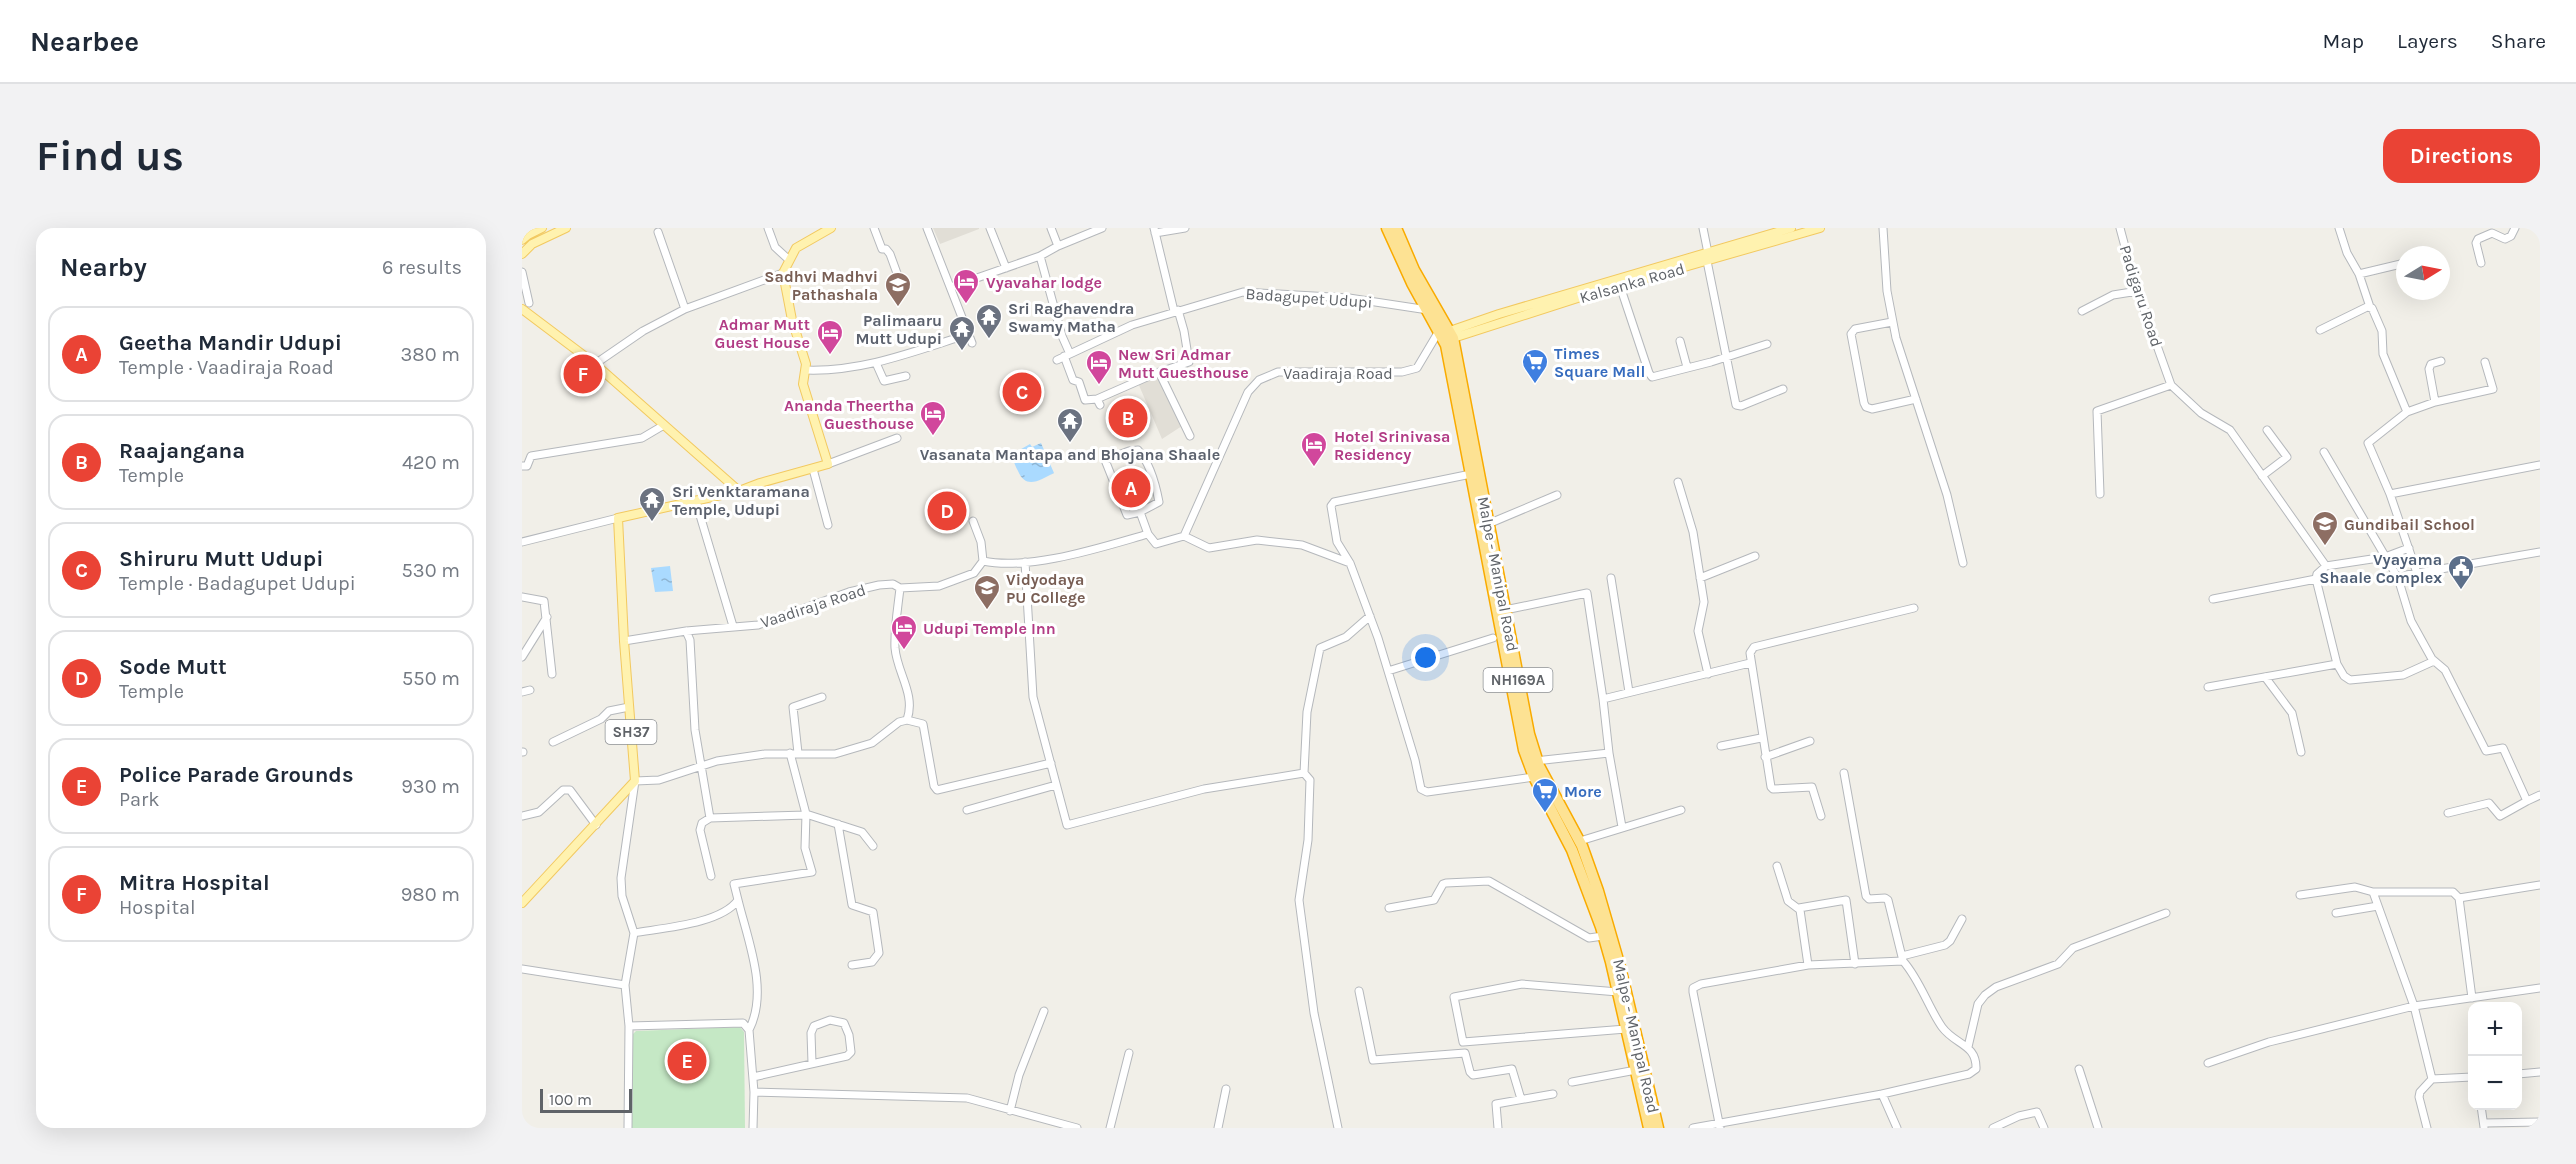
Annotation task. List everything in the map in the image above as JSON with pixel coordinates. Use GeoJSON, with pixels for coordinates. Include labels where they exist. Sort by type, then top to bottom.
{"type":"FeatureCollection","features":[{"type":"Feature","properties":{"kind":"highway","name":"Malpe - Manipal Road"},"geometry":{"type":"LineString","coordinates":[[1387,228],[1412,283],[1445,335],[1471,474],[1532,761],[1580,841],[1611,930],[1658,1128]]}},
{"type":"Feature","properties":{"kind":"highway","name":"Malpe - Manipal Road"},"geometry":{"type":"LineString","coordinates":[[1396,228],[1445,335],[1488,524],[1534,777],[1563,831],[1587,887],[1618,992],[1649,1128]]}},
{"type":"Feature","properties":{"kind":"main road"},"geometry":{"type":"LineString","coordinates":[[525,234],[542,228]]}},
{"type":"Feature","properties":{"kind":"main road"},"geometry":{"type":"LineString","coordinates":[[522,254],[532,244],[566,228]]}},
{"type":"Feature","properties":{"kind":"main road"},"geometry":{"type":"LineString","coordinates":[[618,518],[739,491],[828,464],[803,384],[806,370],[785,292],[783,273],[788,259],[796,248],[831,228]]}},
{"type":"Feature","properties":{"kind":"main road"},"geometry":{"type":"LineString","coordinates":[[1445,335],[1499,314],[1708,257],[1778,230],[1791,228]]}},
{"type":"Feature","properties":{"kind":"main road","name":"Kalsanka Road"},"geometry":{"type":"LineString","coordinates":[[1445,335],[1620,286],[1708,257],[1820,228]]}},
{"type":"Feature","properties":{"kind":"main road"},"geometry":{"type":"LineString","coordinates":[[525,306],[595,364],[739,491]]}},
{"type":"Feature","properties":{"kind":"main road","name":"SH37"},"geometry":{"type":"LineString","coordinates":[[618,518],[624,640],[635,781]]}},
{"type":"Feature","properties":{"kind":"main road"},"geometry":{"type":"LineString","coordinates":[[522,903],[635,781]]}},
{"type":"Feature","properties":{"kind":"street"},"geometry":{"type":"LineString","coordinates":[[768,228],[775,247],[788,259]]}},
{"type":"Feature","properties":{"kind":"street"},"geometry":{"type":"LineString","coordinates":[[874,228],[882,249],[886,249],[890,254],[902,287]]}},
{"type":"Feature","properties":{"kind":"street"},"geometry":{"type":"LineString","coordinates":[[927,228],[972,343]]}},
{"type":"Feature","properties":{"kind":"street"},"geometry":{"type":"LineString","coordinates":[[990,228],[1006,268]]}},
{"type":"Feature","properties":{"kind":"street"},"geometry":{"type":"LineString","coordinates":[[1051,228],[1058,246]]}},
{"type":"Feature","properties":{"kind":"street"},"geometry":{"type":"LineString","coordinates":[[951,287],[1040,256],[1102,228]]}},
{"type":"Feature","properties":{"kind":"street"},"geometry":{"type":"LineString","coordinates":[[1040,256],[1062,336],[1064,356],[1073,380],[1079,382],[1085,400],[1099,402],[1159,372],[1189,362],[1184,330],[1176,311],[1155,230],[1185,228]]}},
{"type":"Feature","properties":{"kind":"street"},"geometry":{"type":"LineString","coordinates":[[1703,228],[1738,406],[1783,389]]}},
{"type":"Feature","properties":{"kind":"street"},"geometry":{"type":"LineString","coordinates":[[1883,228],[1887,291],[1892,322],[1902,362],[1947,495],[1963,563]]}},
{"type":"Feature","properties":{"kind":"street","name":"Padigaru Road"},"geometry":{"type":"LineString","coordinates":[[2120,228],[2138,291],[2171,386]]}},
{"type":"Feature","properties":{"kind":"street"},"geometry":{"type":"LineString","coordinates":[[2339,228],[2347,253],[2359,274],[2370,307],[2382,331],[2383,354],[2407,412]]}},
{"type":"Feature","properties":{"kind":"street"},"geometry":{"type":"LineString","coordinates":[[2481,263],[2476,243],[2478,239],[2492,233],[2505,239],[2511,236],[2515,228]]}},
{"type":"Feature","properties":{"kind":"street"},"geometry":{"type":"LineString","coordinates":[[658,232],[685,309]]}},
{"type":"Feature","properties":{"kind":"street"},"geometry":{"type":"LineString","coordinates":[[525,234],[532,244]]}},
{"type":"Feature","properties":{"kind":"street"},"geometry":{"type":"LineString","coordinates":[[2359,274],[2396,265]]}},
{"type":"Feature","properties":{"kind":"street"},"geometry":{"type":"LineString","coordinates":[[522,272],[525,306]]}},
{"type":"Feature","properties":{"kind":"street"},"geometry":{"type":"LineString","coordinates":[[595,364],[643,331],[685,309],[783,273]]}},
{"type":"Feature","properties":{"kind":"street"},"geometry":{"type":"LineString","coordinates":[[1620,286],[1652,377],[1767,344]]}},
{"type":"Feature","properties":{"kind":"street"},"geometry":{"type":"LineString","coordinates":[[2082,311],[2114,295],[2138,291]]}},
{"type":"Feature","properties":{"kind":"street","name":"Badagupet Udupi"},"geometry":{"type":"LineString","coordinates":[[1064,356],[1132,325],[1243,292],[1349,298],[1428,310]]}},
{"type":"Feature","properties":{"kind":"street"},"geometry":{"type":"LineString","coordinates":[[2320,330],[2370,307]]}},
{"type":"Feature","properties":{"kind":"street"},"geometry":{"type":"LineString","coordinates":[[1892,322],[1855,329],[1851,334],[1864,403],[1866,407],[1872,409],[1916,399]]}},
{"type":"Feature","properties":{"kind":"street"},"geometry":{"type":"LineString","coordinates":[[806,370],[834,371],[876,363],[969,334]]}},
{"type":"Feature","properties":{"kind":"street","name":"Vaadiraja Road"},"geometry":{"type":"LineString","coordinates":[[1184,536],[1248,392],[1259,380],[1278,372],[1402,372],[1417,368],[1445,335]]}},
{"type":"Feature","properties":{"kind":"street"},"geometry":{"type":"LineString","coordinates":[[1680,341],[1687,368]]}},
{"type":"Feature","properties":{"kind":"street"},"geometry":{"type":"LineString","coordinates":[[2435,402],[2429,369],[2431,364],[2441,361]]}},
{"type":"Feature","properties":{"kind":"street"},"geometry":{"type":"LineString","coordinates":[[2417,573],[2390,494],[2368,443],[2407,412],[2435,402],[2493,389],[2485,362]]}},
{"type":"Feature","properties":{"kind":"street"},"geometry":{"type":"LineString","coordinates":[[876,363],[884,381],[906,376]]}},
{"type":"Feature","properties":{"kind":"street"},"geometry":{"type":"LineString","coordinates":[[1159,372],[1190,436]]}},
{"type":"Feature","properties":{"kind":"street"},"geometry":{"type":"LineString","coordinates":[[2100,494],[2097,411],[2171,386],[2200,413],[2230,430],[2326,566]]}},
{"type":"Feature","properties":{"kind":"street"},"geometry":{"type":"LineString","coordinates":[[522,466],[527,466],[527,460],[531,456],[642,438],[664,425]]}},
{"type":"Feature","properties":{"kind":"street"},"geometry":{"type":"LineString","coordinates":[[2262,476],[2287,457],[2267,430]]}},
{"type":"Feature","properties":{"kind":"street"},"geometry":{"type":"LineString","coordinates":[[828,464],[897,438]]}},
{"type":"Feature","properties":{"kind":"street"},"geometry":{"type":"LineString","coordinates":[[1138,450],[1143,455],[1157,490],[1159,502],[1140,512],[1127,515],[1105,460],[1129,451],[1138,450]]}},
{"type":"Feature","properties":{"kind":"street"},"geometry":{"type":"LineString","coordinates":[[2324,452],[2398,578],[2411,621],[2434,661],[2445,670],[2486,751],[2500,748],[2505,750],[2527,801]]}},
{"type":"Feature","properties":{"kind":"street"},"geometry":{"type":"LineString","coordinates":[[2390,494],[2540,465]]}},
{"type":"Feature","properties":{"kind":"street"},"geometry":{"type":"LineString","coordinates":[[813,470],[828,525]]}},
{"type":"Feature","properties":{"kind":"street"},"geometry":{"type":"LineString","coordinates":[[1471,474],[1355,496],[1332,503],[1337,543],[1350,563],[1370,616],[1416,764],[1419,786],[1423,791],[1534,777]]}},
{"type":"Feature","properties":{"kind":"street"},"geometry":{"type":"LineString","coordinates":[[1678,482],[1693,532],[1704,602],[1698,631],[1708,674]]}},
{"type":"Feature","properties":{"kind":"street"},"geometry":{"type":"LineString","coordinates":[[1488,524],[1557,495]]}},
{"type":"Feature","properties":{"kind":"street"},"geometry":{"type":"LineString","coordinates":[[696,502],[733,626]]}},
{"type":"Feature","properties":{"kind":"street"},"geometry":{"type":"LineString","coordinates":[[1140,512],[1148,534],[1156,544],[1184,536],[1209,548],[1257,540],[1302,545],[1350,563]]}},
{"type":"Feature","properties":{"kind":"street"},"geometry":{"type":"LineString","coordinates":[[522,542],[618,518]]}},
{"type":"Feature","properties":{"kind":"street"},"geometry":{"type":"LineString","coordinates":[[973,521],[981,543],[983,561],[996,564],[1025,562],[1101,548],[1148,534]]}},
{"type":"Feature","properties":{"kind":"street"},"geometry":{"type":"LineString","coordinates":[[2409,548],[2385,557],[2326,566],[2317,574],[2316,579],[2337,664],[2344,676],[2350,680],[2403,675],[2434,661]]}},
{"type":"Feature","properties":{"kind":"street"},"geometry":{"type":"LineString","coordinates":[[2398,578],[2540,552]]}},
{"type":"Feature","properties":{"kind":"street"},"geometry":{"type":"LineString","coordinates":[[1700,578],[1755,556]]}},
{"type":"Feature","properties":{"kind":"street","name":"Vaadiraja Road"},"geometry":{"type":"LineString","coordinates":[[624,640],[686,631],[758,625],[849,592],[879,585],[893,584],[900,588],[939,586],[974,573],[983,561]]}},
{"type":"Feature","properties":{"kind":"street"},"geometry":{"type":"LineString","coordinates":[[1025,562],[1033,697],[1067,825],[1204,789],[1304,773]]}},
{"type":"Feature","properties":{"kind":"street"},"geometry":{"type":"LineString","coordinates":[[1611,578],[1629,692]]}},
{"type":"Feature","properties":{"kind":"street"},"geometry":{"type":"LineString","coordinates":[[2213,598],[2316,579]]}},
{"type":"Feature","properties":{"kind":"street"},"geometry":{"type":"LineString","coordinates":[[900,588],[895,646],[896,657],[910,698],[911,709],[907,720]]}},
{"type":"Feature","properties":{"kind":"street"},"geometry":{"type":"LineString","coordinates":[[1505,610],[1587,593],[1609,753],[1622,827]]}},
{"type":"Feature","properties":{"kind":"street"},"geometry":{"type":"LineString","coordinates":[[522,597],[544,601],[552,674]]}},
{"type":"Feature","properties":{"kind":"street"},"geometry":{"type":"LineString","coordinates":[[1821,816],[1812,787],[1772,789],[1761,738],[1749,653],[1754,647],[1914,608]]}},
{"type":"Feature","properties":{"kind":"street"},"geometry":{"type":"LineString","coordinates":[[1338,1128],[1314,1013],[1299,900],[1308,840],[1310,780],[1304,773],[1306,712],[1320,648],[1346,637],[1370,616]]}},
{"type":"Feature","properties":{"kind":"street"},"geometry":{"type":"LineString","coordinates":[[522,657],[547,617]]}},
{"type":"Feature","properties":{"kind":"street"},"geometry":{"type":"LineString","coordinates":[[686,631],[690,640],[695,730],[710,818]]}},
{"type":"Feature","properties":{"kind":"street"},"geometry":{"type":"LineString","coordinates":[[1388,671],[1493,638]]}},
{"type":"Feature","properties":{"kind":"street"},"geometry":{"type":"LineString","coordinates":[[1603,699],[1750,663]]}},
{"type":"Feature","properties":{"kind":"street"},"geometry":{"type":"LineString","coordinates":[[2208,687],[2337,664]]}},
{"type":"Feature","properties":{"kind":"street"},"geometry":{"type":"LineString","coordinates":[[2265,677],[2292,713],[2301,752]]}},
{"type":"Feature","properties":{"kind":"street"},"geometry":{"type":"LineString","coordinates":[[522,692],[530,690]]}},
{"type":"Feature","properties":{"kind":"street"},"geometry":{"type":"LineString","coordinates":[[798,753],[793,707],[822,696]]}},
{"type":"Feature","properties":{"kind":"street"},"geometry":{"type":"LineString","coordinates":[[553,742],[601,719],[609,711],[629,707]]}},
{"type":"Feature","properties":{"kind":"street"},"geometry":{"type":"LineString","coordinates":[[628,1128],[629,1026],[625,985],[634,933],[622,896],[621,878],[635,781],[659,780],[734,759],[790,753],[835,754],[872,743],[899,722],[907,720],[923,724],[934,786],[937,790],[1051,764]]}},
{"type":"Feature","properties":{"kind":"street"},"geometry":{"type":"LineString","coordinates":[[1721,746],[1761,738]]}},
{"type":"Feature","properties":{"kind":"street"},"geometry":{"type":"LineString","coordinates":[[1765,757],[1810,741]]}},
{"type":"Feature","properties":{"kind":"street"},"geometry":{"type":"LineString","coordinates":[[753,1128],[754,1092],[749,1030],[756,1016],[757,979],[734,884],[812,872],[805,848],[806,814],[790,753]]}},
{"type":"Feature","properties":{"kind":"street"},"geometry":{"type":"LineString","coordinates":[[1532,761],[1609,753]]}},
{"type":"Feature","properties":{"kind":"street"},"geometry":{"type":"LineString","coordinates":[[1693,1128],[1882,1094],[1973,1072],[1976,1066],[1974,1056],[1968,1047],[1956,1041],[1942,1027],[1903,959],[1887,898],[1869,899],[1866,896],[1844,773]]}},
{"type":"Feature","properties":{"kind":"street"},"geometry":{"type":"LineString","coordinates":[[967,810],[1056,785]]}},
{"type":"Feature","properties":{"kind":"street"},"geometry":{"type":"LineString","coordinates":[[522,816],[539,812],[563,790],[570,790],[596,825]]}},
{"type":"Feature","properties":{"kind":"street"},"geometry":{"type":"LineString","coordinates":[[2448,813],[2489,803],[2500,816],[2540,795]]}},
{"type":"Feature","properties":{"kind":"street"},"geometry":{"type":"LineString","coordinates":[[1580,841],[1681,810]]}},
{"type":"Feature","properties":{"kind":"street"},"geometry":{"type":"LineString","coordinates":[[711,876],[700,831],[702,823],[710,818],[806,814],[862,832],[873,846]]}},
{"type":"Feature","properties":{"kind":"street"},"geometry":{"type":"LineString","coordinates":[[838,824],[852,905],[873,912],[879,953],[872,962],[852,965]]}},
{"type":"Feature","properties":{"kind":"street"},"geometry":{"type":"LineString","coordinates":[[1777,866],[1788,901],[1799,908],[1846,900],[1855,964]]}},
{"type":"Feature","properties":{"kind":"street"},"geometry":{"type":"LineString","coordinates":[[1389,908],[1434,900],[1443,884],[1446,883],[1485,880],[1589,938],[1603,936]]}},
{"type":"Feature","properties":{"kind":"street"},"geometry":{"type":"LineString","coordinates":[[2459,898],[2540,885]]}},
{"type":"Feature","properties":{"kind":"street"},"geometry":{"type":"LineString","coordinates":[[2300,895],[2355,887],[2373,892],[2454,892],[2459,898],[2472,998]]}},
{"type":"Feature","properties":{"kind":"street"},"geometry":{"type":"LineString","coordinates":[[2373,892],[2414,1006],[2432,1079]]}},
{"type":"Feature","properties":{"kind":"street"},"geometry":{"type":"LineString","coordinates":[[634,933],[707,919],[733,907],[738,900]]}},
{"type":"Feature","properties":{"kind":"street"},"geometry":{"type":"LineString","coordinates":[[2336,913],[2378,906]]}},
{"type":"Feature","properties":{"kind":"street"},"geometry":{"type":"LineString","coordinates":[[1799,908],[1808,965]]}},
{"type":"Feature","properties":{"kind":"street"},"geometry":{"type":"LineString","coordinates":[[1968,1047],[1978,1004],[1996,987],[2058,964],[2073,948],[2166,913]]}},
{"type":"Feature","properties":{"kind":"street"},"geometry":{"type":"LineString","coordinates":[[1719,1125],[1694,988],[1701,984],[1808,965],[1855,964],[1903,959],[1945,945],[1950,941],[1962,919]]}},
{"type":"Feature","properties":{"kind":"street"},"geometry":{"type":"LineString","coordinates":[[522,969],[625,985]]}},
{"type":"Feature","properties":{"kind":"street"},"geometry":{"type":"LineString","coordinates":[[1521,1099],[1512,1069],[1471,1074],[1454,997],[1522,984],[1618,992]]}},
{"type":"Feature","properties":{"kind":"street"},"geometry":{"type":"LineString","coordinates":[[2208,1063],[2302,1033],[2414,1006],[2540,988]]}},
{"type":"Feature","properties":{"kind":"street"},"geometry":{"type":"LineString","coordinates":[[1359,991],[1373,1060],[1465,1053]]}},
{"type":"Feature","properties":{"kind":"street"},"geometry":{"type":"LineString","coordinates":[[1010,1111],[1019,1075],[1044,1011]]}},
{"type":"Feature","properties":{"kind":"street"},"geometry":{"type":"LineString","coordinates":[[753,1077],[847,1056],[851,1052],[849,1035],[844,1023],[830,1020],[814,1026],[811,1033],[812,1063]]}},
{"type":"Feature","properties":{"kind":"street"},"geometry":{"type":"LineString","coordinates":[[629,1026],[743,1023],[749,1030]]}},
{"type":"Feature","properties":{"kind":"street"},"geometry":{"type":"LineString","coordinates":[[1463,1042],[1626,1029]]}},
{"type":"Feature","properties":{"kind":"street"},"geometry":{"type":"LineString","coordinates":[[1110,1128],[1129,1053]]}},
{"type":"Feature","properties":{"kind":"street"},"geometry":{"type":"LineString","coordinates":[[2079,1069],[2098,1128]]}},
{"type":"Feature","properties":{"kind":"street"},"geometry":{"type":"LineString","coordinates":[[1572,1082],[1636,1070]]}},
{"type":"Feature","properties":{"kind":"street"},"geometry":{"type":"LineString","coordinates":[[2522,1074],[2540,1072]]}},
{"type":"Feature","properties":{"kind":"street"},"geometry":{"type":"LineString","coordinates":[[2427,1128],[2419,1097],[2420,1092],[2432,1079],[2468,1077]]}},
{"type":"Feature","properties":{"kind":"street"},"geometry":{"type":"LineString","coordinates":[[1218,1128],[1226,1089]]}},
{"type":"Feature","properties":{"kind":"street"},"geometry":{"type":"LineString","coordinates":[[754,1092],[967,1098],[1077,1128]]}},
{"type":"Feature","properties":{"kind":"street"},"geometry":{"type":"LineString","coordinates":[[1498,1128],[1496,1104],[1553,1094]]}},
{"type":"Feature","properties":{"kind":"street"},"geometry":{"type":"LineString","coordinates":[[1882,1094],[1897,1128]]}},
{"type":"Feature","properties":{"kind":"street"},"geometry":{"type":"LineString","coordinates":[[2482,1110],[2484,1126],[2540,1122]]}},
{"type":"Feature","properties":{"kind":"street"},"geometry":{"type":"LineString","coordinates":[[1993,1128],[2019,1116],[2037,1112],[2044,1128]]}},
{"type":"Feature","properties":{"kind":"shaded area"},"geometry":{"type":"Polygon","coordinates":[[[933,228],[979,228],[979,229],[940,244],[933,228]]]}},
{"type":"Feature","properties":{"kind":"shaded area"},"geometry":{"type":"Polygon","coordinates":[[[1156,375],[1182,426],[1162,439],[1138,383],[1156,375]]]}},
{"type":"Feature","properties":{"kind":"green space"},"geometry":{"type":"Polygon","coordinates":[[[740,1027],[744,1032],[745,1128],[626,1128],[629,1038],[636,1031],[740,1027]]]}},
{"type":"Feature","properties":{"kind":"water"},"geometry":{"type":"Polygon","coordinates":[[[1041,443],[1054,473],[1029,482],[1021,477],[1015,465],[1014,453],[1030,444],[1032,447],[1041,443]]]}},
{"type":"Feature","properties":{"kind":"water"},"geometry":{"type":"Polygon","coordinates":[[[670,566],[673,591],[655,592],[651,568],[670,566]]]}},
{"type":"Feature","properties":{"kind":"place","name":"Vyavahar lodge"},"geometry":{"type":"Point","coordinates":[966,305]}},
{"type":"Feature","properties":{"kind":"place","name":"Sadhvi Madhvi Pathashala"},"geometry":{"type":"Point","coordinates":[898,308]}},
{"type":"Feature","properties":{"kind":"place","name":"Sri Raghavendra Swamy Matha"},"geometry":{"type":"Point","coordinates":[989,340]}},
{"type":"Feature","properties":{"kind":"place","name":"Palimaaru Mutt Udupi"},"geometry":{"type":"Point","coordinates":[962,352]}},
{"type":"Feature","properties":{"kind":"place","name":"Admar Mutt Guest House"},"geometry":{"type":"Point","coordinates":[830,356]}},
{"type":"Feature","properties":{"kind":"place","name":"Mitra Hospital"},"geometry":{"type":"Point","coordinates":[583,374]}},
{"type":"Feature","properties":{"kind":"place","name":"Times Square Mall"},"geometry":{"type":"Point","coordinates":[1535,385]}},
{"type":"Feature","properties":{"kind":"place","name":"New Sri Admar Mutt Guesthouse"},"geometry":{"type":"Point","coordinates":[1099,386]}},
{"type":"Feature","properties":{"kind":"place","name":"Shiruru Mutt Udupi"},"geometry":{"type":"Point","coordinates":[1022,392]}},
{"type":"Feature","properties":{"kind":"place","name":"Raajangana"},"geometry":{"type":"Point","coordinates":[1128,418]}},
{"type":"Feature","properties":{"kind":"place","name":"Ananda Theertha Guesthouse"},"geometry":{"type":"Point","coordinates":[933,437]}},
{"type":"Feature","properties":{"kind":"place","name":"Vasanata Mantapa and Bhojana Shaale"},"geometry":{"type":"Point","coordinates":[1070,444]}},
{"type":"Feature","properties":{"kind":"place","name":"Hotel Srinivasa Residency"},"geometry":{"type":"Point","coordinates":[1314,468]}},
{"type":"Feature","properties":{"kind":"place","name":"Geetha Mandir Udupi"},"geometry":{"type":"Point","coordinates":[1131,488]}},
{"type":"Feature","properties":{"kind":"place","name":"Sode Mutt"},"geometry":{"type":"Point","coordinates":[947,511]}},
{"type":"Feature","properties":{"kind":"place","name":"Sri Venktaramana Temple, Udupi"},"geometry":{"type":"Point","coordinates":[652,523]}},
{"type":"Feature","properties":{"kind":"place","name":"Gundibail School"},"geometry":{"type":"Point","coordinates":[2325,547]}},
{"type":"Feature","properties":{"kind":"place","name":"Vyayama Shaale Complex"},"geometry":{"type":"Point","coordinates":[2461,591]}},
{"type":"Feature","properties":{"kind":"place","name":"Vidyodaya PU College"},"geometry":{"type":"Point","coordinates":[987,611]}},
{"type":"Feature","properties":{"kind":"place","name":"Udupi Temple Inn"},"geometry":{"type":"Point","coordinates":[904,651]}},
{"type":"Feature","properties":{"kind":"place","name":"More"},"geometry":{"type":"Point","coordinates":[1545,814]}},
{"type":"Feature","properties":{"kind":"place","name":"Police Parade Grounds"},"geometry":{"type":"Point","coordinates":[687,1061]}}]}
